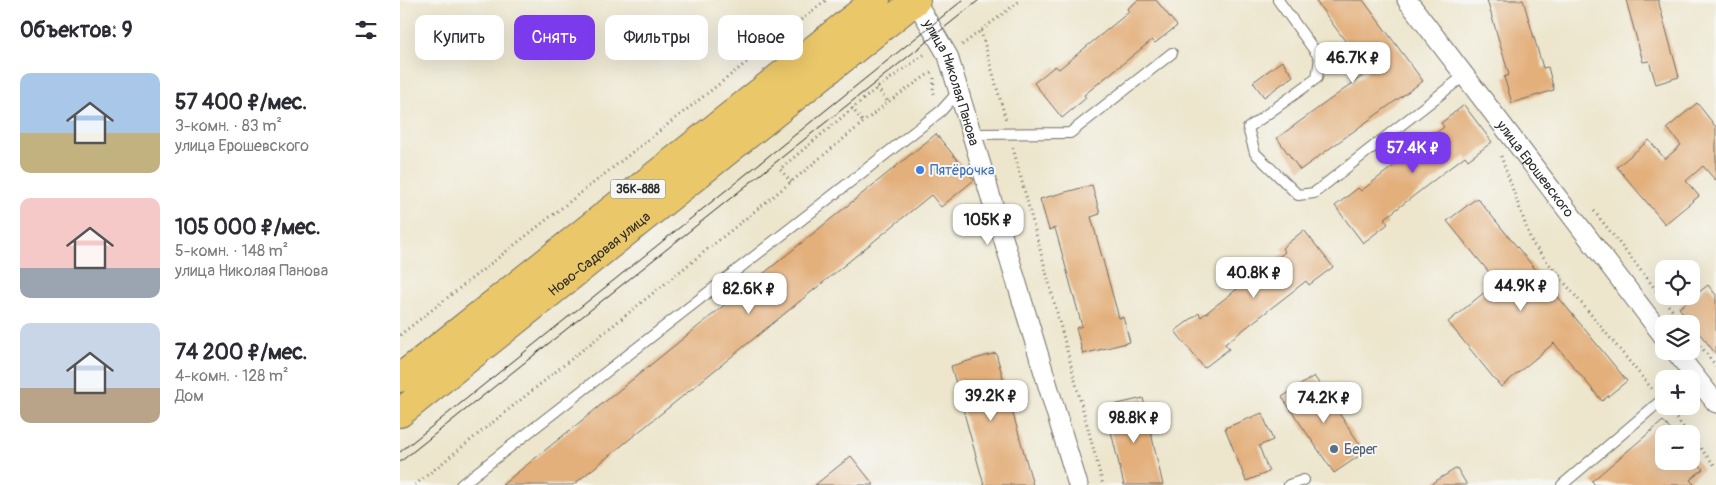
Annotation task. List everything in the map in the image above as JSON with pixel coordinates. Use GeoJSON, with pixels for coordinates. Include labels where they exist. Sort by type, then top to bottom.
{"type":"FeatureCollection","features":[{"type":"Feature","properties":{"kind":"main road","name":"Ново-Садовая улица"},"geometry":{"type":"LineString","coordinates":[[400,413],[916,0]]}},
{"type":"Feature","properties":{"kind":"main road","name":"Ново-Садовая улица"},"geometry":{"type":"LineString","coordinates":[[400,378],[870,2]]}},
{"type":"Feature","properties":{"kind":"street","name":"улица Николая Панова"},"geometry":{"type":"LineString","coordinates":[[916,0],[942,62],[960,91],[1078,485]]}},
{"type":"Feature","properties":{"kind":"street","name":"улица Ерошевского"},"geometry":{"type":"LineString","coordinates":[[1408,0],[1655,325]]}},
{"type":"Feature","properties":{"kind":"street"},"geometry":{"type":"LineString","coordinates":[[1700,387],[1716,403]]}},
{"type":"Feature","properties":{"kind":"lane"},"geometry":{"type":"LineString","coordinates":[[1278,0],[1320,58],[1317,78],[1248,128],[1255,153],[1298,195],[1314,193],[1465,75]]}},
{"type":"Feature","properties":{"kind":"lane"},"geometry":{"type":"LineString","coordinates":[[972,134],[1009,132],[1070,133],[1172,53]]}},
{"type":"Feature","properties":{"kind":"lane"},"geometry":{"type":"LineString","coordinates":[[461,485],[941,111],[960,91]]}},
{"type":"Feature","properties":{"kind":"lane"},"geometry":{"type":"LineString","coordinates":[[1565,484],[1655,409]]}},
{"type":"Feature","properties":{"kind":"lane"},"geometry":{"type":"LineString","coordinates":[[1289,485],[1304,480]]}},
{"type":"Feature","properties":{"kind":"path"},"geometry":{"type":"LineString","coordinates":[[400,335],[826,0]]}},
{"type":"Feature","properties":{"kind":"path"},"geometry":{"type":"LineString","coordinates":[[414,485],[888,102],[1021,0]]}},
{"type":"Feature","properties":{"kind":"path"},"geometry":{"type":"LineString","coordinates":[[981,32],[1103,485]]}},
{"type":"Feature","properties":{"kind":"path"},"geometry":{"type":"LineString","coordinates":[[791,182],[780,169],[877,88],[928,52],[942,62]]}},
{"type":"Feature","properties":{"kind":"path"},"geometry":{"type":"LineString","coordinates":[[941,111],[933,91],[942,62]]}},
{"type":"Feature","properties":{"kind":"path"},"geometry":{"type":"LineString","coordinates":[[877,88],[888,102]]}},
{"type":"Feature","properties":{"kind":"path"},"geometry":{"type":"LineString","coordinates":[[852,108],[863,122]]}},
{"type":"Feature","properties":{"kind":"path"},"geometry":{"type":"LineString","coordinates":[[1498,148],[1532,243],[1655,390]]}},
{"type":"Feature","properties":{"kind":"path"},"geometry":{"type":"LineString","coordinates":[[1700,346],[1716,366]]}},
{"type":"Feature","properties":{"kind":"path"},"geometry":{"type":"LineString","coordinates":[[1675,415],[1682,425]]}},
{"type":"Feature","properties":{"kind":"path"},"geometry":{"type":"LineString","coordinates":[[1700,447],[1716,467]]}},
{"type":"Feature","properties":{"kind":"building"},"geometry":{"type":"Polygon","coordinates":[[[1138,0],[1156,0],[1177,26],[1155,43],[1152,40],[1084,95],[1086,98],[1062,118],[1034,83],[1055,66],[1059,69],[1129,12],[1127,9],[1138,0]]]}},
{"type":"Feature","properties":{"kind":"building"},"geometry":{"type":"Polygon","coordinates":[[[1315,0],[1363,0],[1423,81],[1300,170],[1277,138],[1368,72],[1315,0]]]}},
{"type":"Feature","properties":{"kind":"building"},"geometry":{"type":"Polygon","coordinates":[[[1487,0],[1523,0],[1543,68],[1548,67],[1554,90],[1512,103],[1504,77],[1509,75],[1487,0]]]}},
{"type":"Feature","properties":{"kind":"building"},"geometry":{"type":"Polygon","coordinates":[[[1626,0],[1658,0],[1679,77],[1656,84],[1649,61],[1643,62],[1626,0]]]}},
{"type":"Feature","properties":{"kind":"building"},"geometry":{"type":"Polygon","coordinates":[[[1282,61],[1293,76],[1264,97],[1253,82],[1282,61]]]}},
{"type":"Feature","properties":{"kind":"building"},"geometry":{"type":"Polygon","coordinates":[[[1697,103],[1716,127],[1716,181],[1703,166],[1686,181],[1699,196],[1665,224],[1617,167],[1649,140],[1665,159],[1681,145],[1667,128],[1697,103]]]}},
{"type":"Feature","properties":{"kind":"building"},"geometry":{"type":"Polygon","coordinates":[[[1464,105],[1492,142],[1468,160],[1465,156],[1384,219],[1388,224],[1363,243],[1335,206],[1358,188],[1361,191],[1444,127],[1441,123],[1464,105]]]}},
{"type":"Feature","properties":{"kind":"building"},"geometry":{"type":"Polygon","coordinates":[[[936,134],[974,180],[941,207],[931,195],[573,485],[502,485],[936,134]]]}},
{"type":"Feature","properties":{"kind":"building"},"geometry":{"type":"Polygon","coordinates":[[[1092,185],[1100,214],[1091,217],[1119,318],[1123,317],[1130,342],[1083,354],[1076,328],[1082,326],[1055,228],[1049,230],[1040,199],[1092,185]]]}},
{"type":"Feature","properties":{"kind":"building"},"geometry":{"type":"Polygon","coordinates":[[[1477,198],[1627,381],[1602,401],[1554,343],[1501,387],[1448,322],[1497,282],[1447,221],[1477,198]]]}},
{"type":"Feature","properties":{"kind":"building"},"geometry":{"type":"Polygon","coordinates":[[[1304,230],[1333,267],[1309,285],[1306,281],[1225,344],[1229,349],[1204,368],[1175,331],[1199,313],[1201,317],[1285,252],[1282,248],[1304,230]]]}},
{"type":"Feature","properties":{"kind":"building"},"geometry":{"type":"Polygon","coordinates":[[[1708,285],[1716,295],[1716,354],[1700,334],[1700,315],[1685,315],[1679,308],[1683,305],[1700,305],[1700,291],[1708,285]]]}},
{"type":"Feature","properties":{"kind":"building"},"geometry":{"type":"Polygon","coordinates":[[[996,353],[1033,485],[984,485],[951,366],[996,353]]]}},
{"type":"Feature","properties":{"kind":"building"},"geometry":{"type":"Polygon","coordinates":[[[1314,376],[1365,452],[1334,473],[1282,397],[1314,376]]]}},
{"type":"Feature","properties":{"kind":"building"},"geometry":{"type":"Polygon","coordinates":[[[1143,398],[1163,485],[1124,485],[1105,407],[1143,398]]]}},
{"type":"Feature","properties":{"kind":"building"},"geometry":{"type":"Polygon","coordinates":[[[1262,413],[1273,440],[1259,446],[1269,472],[1246,481],[1225,428],[1262,413]]]}},
{"type":"Feature","properties":{"kind":"building"},"geometry":{"type":"Polygon","coordinates":[[[1663,421],[1666,425],[1658,425],[1663,421]]]}},
{"type":"Feature","properties":{"kind":"building"},"geometry":{"type":"Polygon","coordinates":[[[1655,428],[1655,470],[1700,470],[1700,465],[1703,469],[1690,480],[1695,485],[1595,485],[1592,481],[1655,428]]]}},
{"type":"Feature","properties":{"kind":"building"},"geometry":{"type":"Polygon","coordinates":[[[851,456],[874,485],[815,485],[851,456]]]}},
{"type":"Feature","properties":{"kind":"building"},"geometry":{"type":"Polygon","coordinates":[[[1457,468],[1467,485],[1429,485],[1457,468]]]}},
{"type":"Feature","properties":{"kind":"tram line"},"geometry":{"type":"LineString","coordinates":[[400,452],[963,0]]}},
{"type":"Feature","properties":{"kind":"tram line"},"geometry":{"type":"LineString","coordinates":[[400,462],[979,0]]}},
{"type":"Feature","properties":{"kind":"place","name":"Пятёрочка"},"geometry":{"type":"Point","coordinates":[920,170]}},
{"type":"Feature","properties":{"kind":"place","name":"Берег"},"geometry":{"type":"Point","coordinates":[1334,449]}}]}
